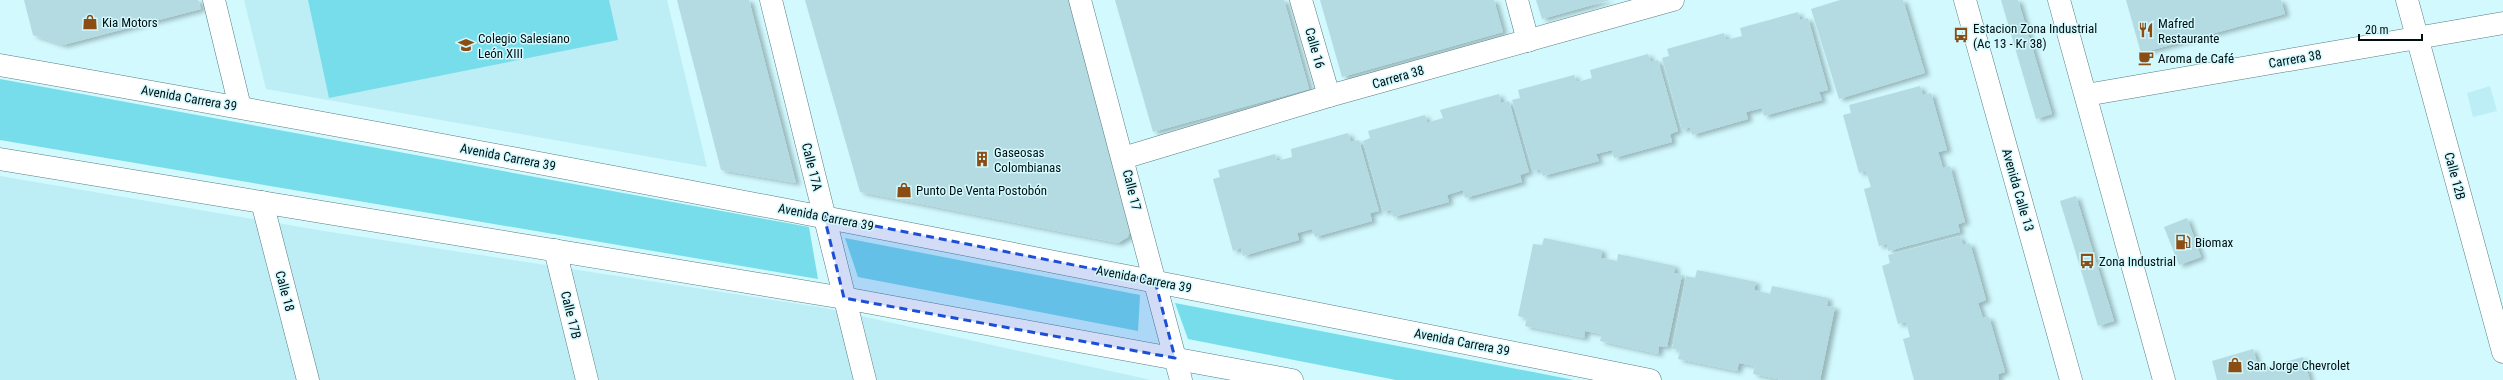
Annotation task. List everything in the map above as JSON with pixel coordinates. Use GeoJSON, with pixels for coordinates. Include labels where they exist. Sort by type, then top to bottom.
{"type":"FeatureCollection","features":[{"type":"Feature","properties":{"kind":"street"},"geometry":{"type":"LineString","coordinates":[[214,0],[240,107]]}},
{"type":"Feature","properties":{"kind":"street","name":"Calle 17A"},"geometry":{"type":"LineString","coordinates":[[771,0],[864,380]]}},
{"type":"Feature","properties":{"kind":"street","name":"Calle 17"},"geometry":{"type":"LineString","coordinates":[[1080,0],[1181,380]]}},
{"type":"Feature","properties":{"kind":"street","name":"Calle 16"},"geometry":{"type":"LineString","coordinates":[[1301,0],[1329,96]]}},
{"type":"Feature","properties":{"kind":"street"},"geometry":{"type":"LineString","coordinates":[[1517,0],[1528,41]]}},
{"type":"Feature","properties":{"kind":"street","name":"Carrera 38"},"geometry":{"type":"LineString","coordinates":[[1123,158],[1329,96],[1673,0]]}},
{"type":"Feature","properties":{"kind":"street","name":"Avenida Calle 13"},"geometry":{"type":"LineString","coordinates":[[1964,0],[2071,380]]}},
{"type":"Feature","properties":{"kind":"street"},"geometry":{"type":"LineString","coordinates":[[2059,0],[2164,380]]}},
{"type":"Feature","properties":{"kind":"street","name":"Calle 12B"},"geometry":{"type":"LineString","coordinates":[[2407,0],[2503,352]]}},
{"type":"Feature","properties":{"kind":"street","name":"Carrera 38"},"geometry":{"type":"LineString","coordinates":[[2086,95],[2503,23]]}},
{"type":"Feature","properties":{"kind":"street","name":"Avenida Carrera 39"},"geometry":{"type":"LineString","coordinates":[[0,65],[240,107],[824,216],[1650,380]]}},
{"type":"Feature","properties":{"kind":"street"},"geometry":{"type":"LineString","coordinates":[[0,159],[844,298],[1292,380]]}},
{"type":"Feature","properties":{"kind":"street","name":"Calle 18"},"geometry":{"type":"LineString","coordinates":[[262,202],[308,380]]}},
{"type":"Feature","properties":{"kind":"street","name":"Calle 17B"},"geometry":{"type":"LineString","coordinates":[[555,250],[587,380]]}},
{"type":"Feature","properties":{"kind":"highlighted area"},"geometry":{"type":"Polygon","coordinates":[[[824,216],[1155,281],[1175,358],[844,298],[824,216]]]}},
{"type":"Feature","properties":{"kind":"shaded area","name":"Colegio Salesiano León XIII"},"geometry":{"type":"Polygon","coordinates":[[[244,0],[667,0],[707,167],[266,89],[244,0]]]}},
{"type":"Feature","properties":{"kind":"shaded area"},"geometry":{"type":"Polygon","coordinates":[[[308,0],[609,0],[618,40],[329,98],[308,0]]]}},
{"type":"Feature","properties":{"kind":"shaded area"},"geometry":{"type":"Polygon","coordinates":[[[0,79],[809,227],[818,279],[0,140],[0,79]]]}},
{"type":"Feature","properties":{"kind":"shaded area"},"geometry":{"type":"Polygon","coordinates":[[[2490,86],[2497,111],[2473,117],[2467,93],[2490,86]]]}},
{"type":"Feature","properties":{"kind":"shaded area"},"geometry":{"type":"Polygon","coordinates":[[[0,176],[324,231],[825,308],[1151,380],[0,380],[0,176]]]}},
{"type":"Feature","properties":{"kind":"shaded area"},"geometry":{"type":"Polygon","coordinates":[[[845,238],[1140,295],[1138,331],[858,277],[845,238]]]}},
{"type":"Feature","properties":{"kind":"shaded area"},"geometry":{"type":"Polygon","coordinates":[[[1175,303],[1574,380],[1396,380],[1188,339],[1175,303]]]}},
{"type":"Feature","properties":{"kind":"building","name":"Kia Motors"},"geometry":{"type":"Polygon","coordinates":[[[24,0],[198,0],[201,9],[63,45],[33,35],[24,0]]]}},
{"type":"Feature","properties":{"kind":"building"},"geometry":{"type":"Polygon","coordinates":[[[677,0],[749,0],[796,183],[721,170],[677,0]]]}},
{"type":"Feature","properties":{"kind":"building"},"geometry":{"type":"Polygon","coordinates":[[[805,0],[1069,0],[1132,225],[1128,237],[1118,243],[860,192],[805,0]]]}},
{"type":"Feature","properties":{"kind":"building"},"geometry":{"type":"Polygon","coordinates":[[[1115,0],[1284,0],[1309,89],[1153,132],[1115,0]]]}},
{"type":"Feature","properties":{"kind":"building"},"geometry":{"type":"Polygon","coordinates":[[[1320,0],[1494,0],[1503,32],[1342,77],[1320,0]]]}},
{"type":"Feature","properties":{"kind":"building"},"geometry":{"type":"Polygon","coordinates":[[[1536,0],[1610,0],[1542,19],[1536,0]]]}},
{"type":"Feature","properties":{"kind":"building"},"geometry":{"type":"Polygon","coordinates":[[[1840,0],[1903,0],[1925,73],[1839,99],[1811,9],[1840,0]]]}},
{"type":"Feature","properties":{"kind":"building"},"geometry":{"type":"Polygon","coordinates":[[[2001,0],[2018,0],[2052,114],[2036,119],[2001,0]]]}},
{"type":"Feature","properties":{"kind":"building"},"geometry":{"type":"Polygon","coordinates":[[[2126,0],[2281,0],[2285,14],[2141,53],[2126,0]]]}},
{"type":"Feature","properties":{"kind":"building"},"geometry":{"type":"Polygon","coordinates":[[[1798,12],[1800,20],[1808,18],[1828,90],[1819,92],[1822,100],[1764,116],[1762,108],[1746,112],[1748,119],[1692,135],[1690,127],[1682,130],[1662,58],[1669,56],[1667,49],[1724,33],[1726,40],[1742,36],[1740,28],[1798,12]]]}},
{"type":"Feature","properties":{"kind":"building"},"geometry":{"type":"Polygon","coordinates":[[[1648,54],[1651,62],[1658,60],[1678,131],[1670,134],[1672,142],[1614,158],[1612,150],[1596,154],[1599,161],[1543,176],[1540,169],[1533,171],[1512,100],[1520,98],[1518,90],[1574,75],[1577,82],[1592,78],[1590,70],[1648,54]]]}},
{"type":"Feature","properties":{"kind":"building"},"geometry":{"type":"Polygon","coordinates":[[[1920,86],[1923,95],[1931,93],[1947,150],[1938,152],[1943,168],[1950,166],[1965,222],[1958,224],[1960,232],[1888,251],[1887,244],[1879,246],[1864,189],[1871,187],[1866,171],[1859,173],[1843,115],[1851,113],[1849,105],[1920,86]]]}},
{"type":"Feature","properties":{"kind":"building"},"geometry":{"type":"Polygon","coordinates":[[[1499,94],[1501,103],[1509,101],[1529,172],[1520,175],[1522,182],[1465,198],[1463,190],[1447,195],[1449,202],[1393,217],[1391,210],[1383,212],[1363,141],[1370,138],[1368,131],[1425,115],[1427,123],[1443,118],[1440,110],[1499,94]]]}},
{"type":"Feature","properties":{"kind":"building"},"geometry":{"type":"Polygon","coordinates":[[[1348,133],[1351,142],[1359,140],[1379,211],[1370,213],[1372,221],[1315,237],[1312,229],[1297,233],[1299,240],[1243,256],[1241,248],[1233,251],[1213,179],[1220,177],[1218,170],[1275,154],[1277,161],[1292,157],[1291,149],[1348,133]]]}},
{"type":"Feature","properties":{"kind":"building","name":"Zona Industrial"},"geometry":{"type":"Polygon","coordinates":[[[2076,196],[2114,321],[2098,326],[2060,201],[2076,196]]]}},
{"type":"Feature","properties":{"kind":"building","name":"Biomax"},"geometry":{"type":"Polygon","coordinates":[[[2187,218],[2201,257],[2179,265],[2164,227],[2187,218]]]}},
{"type":"Feature","properties":{"kind":"building"},"geometry":{"type":"Polygon","coordinates":[[[1960,236],[1963,245],[1970,243],[1986,300],[1978,303],[1983,318],[1989,317],[2005,372],[1998,374],[1999,380],[1914,380],[1903,339],[1910,337],[1906,322],[1898,324],[1882,266],[1890,263],[1888,255],[1960,236]]]}},
{"type":"Feature","properties":{"kind":"building"},"geometry":{"type":"Polygon","coordinates":[[[1544,238],[1602,250],[1601,258],[1617,261],[1618,254],[1675,266],[1674,273],[1682,275],[1667,347],[1659,346],[1658,354],[1600,341],[1602,334],[1585,331],[1584,338],[1525,326],[1527,318],[1518,316],[1533,244],[1542,245],[1544,238]]]}},
{"type":"Feature","properties":{"kind":"building"},"geometry":{"type":"Polygon","coordinates":[[[1697,270],[1756,282],[1754,290],[1770,294],[1772,286],[1828,298],[1827,306],[1835,307],[1820,380],[1783,380],[1753,374],[1755,366],[1739,363],[1737,371],[1678,359],[1680,350],[1672,349],[1686,276],[1695,278],[1697,270]]]}},
{"type":"Feature","properties":{"kind":"building","name":"San Jorge Chevrolet"},"geometry":{"type":"Polygon","coordinates":[[[2253,349],[2259,369],[2303,357],[2310,380],[2217,380],[2212,361],[2253,349]]]}},
{"type":"Feature","properties":{"kind":"place","name":"Kia Motors"},"geometry":{"type":"Point","coordinates":[90,22]}},
{"type":"Feature","properties":{"kind":"place","name":"Mafred Restaurante"},"geometry":{"type":"Point","coordinates":[2146,30]}},
{"type":"Feature","properties":{"kind":"place","name":"Estacion Zona Industrial (Ac 13 - Kr 38)"},"geometry":{"type":"Point","coordinates":[1961,35]}},
{"type":"Feature","properties":{"kind":"place","name":"Colegio Salesiano León XIII"},"geometry":{"type":"Point","coordinates":[466,45]}},
{"type":"Feature","properties":{"kind":"place","name":"Aroma de Café"},"geometry":{"type":"Point","coordinates":[2146,58]}},
{"type":"Feature","properties":{"kind":"place","name":"Gaseosas Colombianas"},"geometry":{"type":"Point","coordinates":[982,159]}},
{"type":"Feature","properties":{"kind":"place","name":"Punto De Venta Postobón"},"geometry":{"type":"Point","coordinates":[904,190]}},
{"type":"Feature","properties":{"kind":"place","name":"Biomax"},"geometry":{"type":"Point","coordinates":[2183,242]}},
{"type":"Feature","properties":{"kind":"place","name":"Zona Industrial"},"geometry":{"type":"Point","coordinates":[2087,261]}},
{"type":"Feature","properties":{"kind":"place","name":"San Jorge Chevrolet"},"geometry":{"type":"Point","coordinates":[2235,365]}}]}
